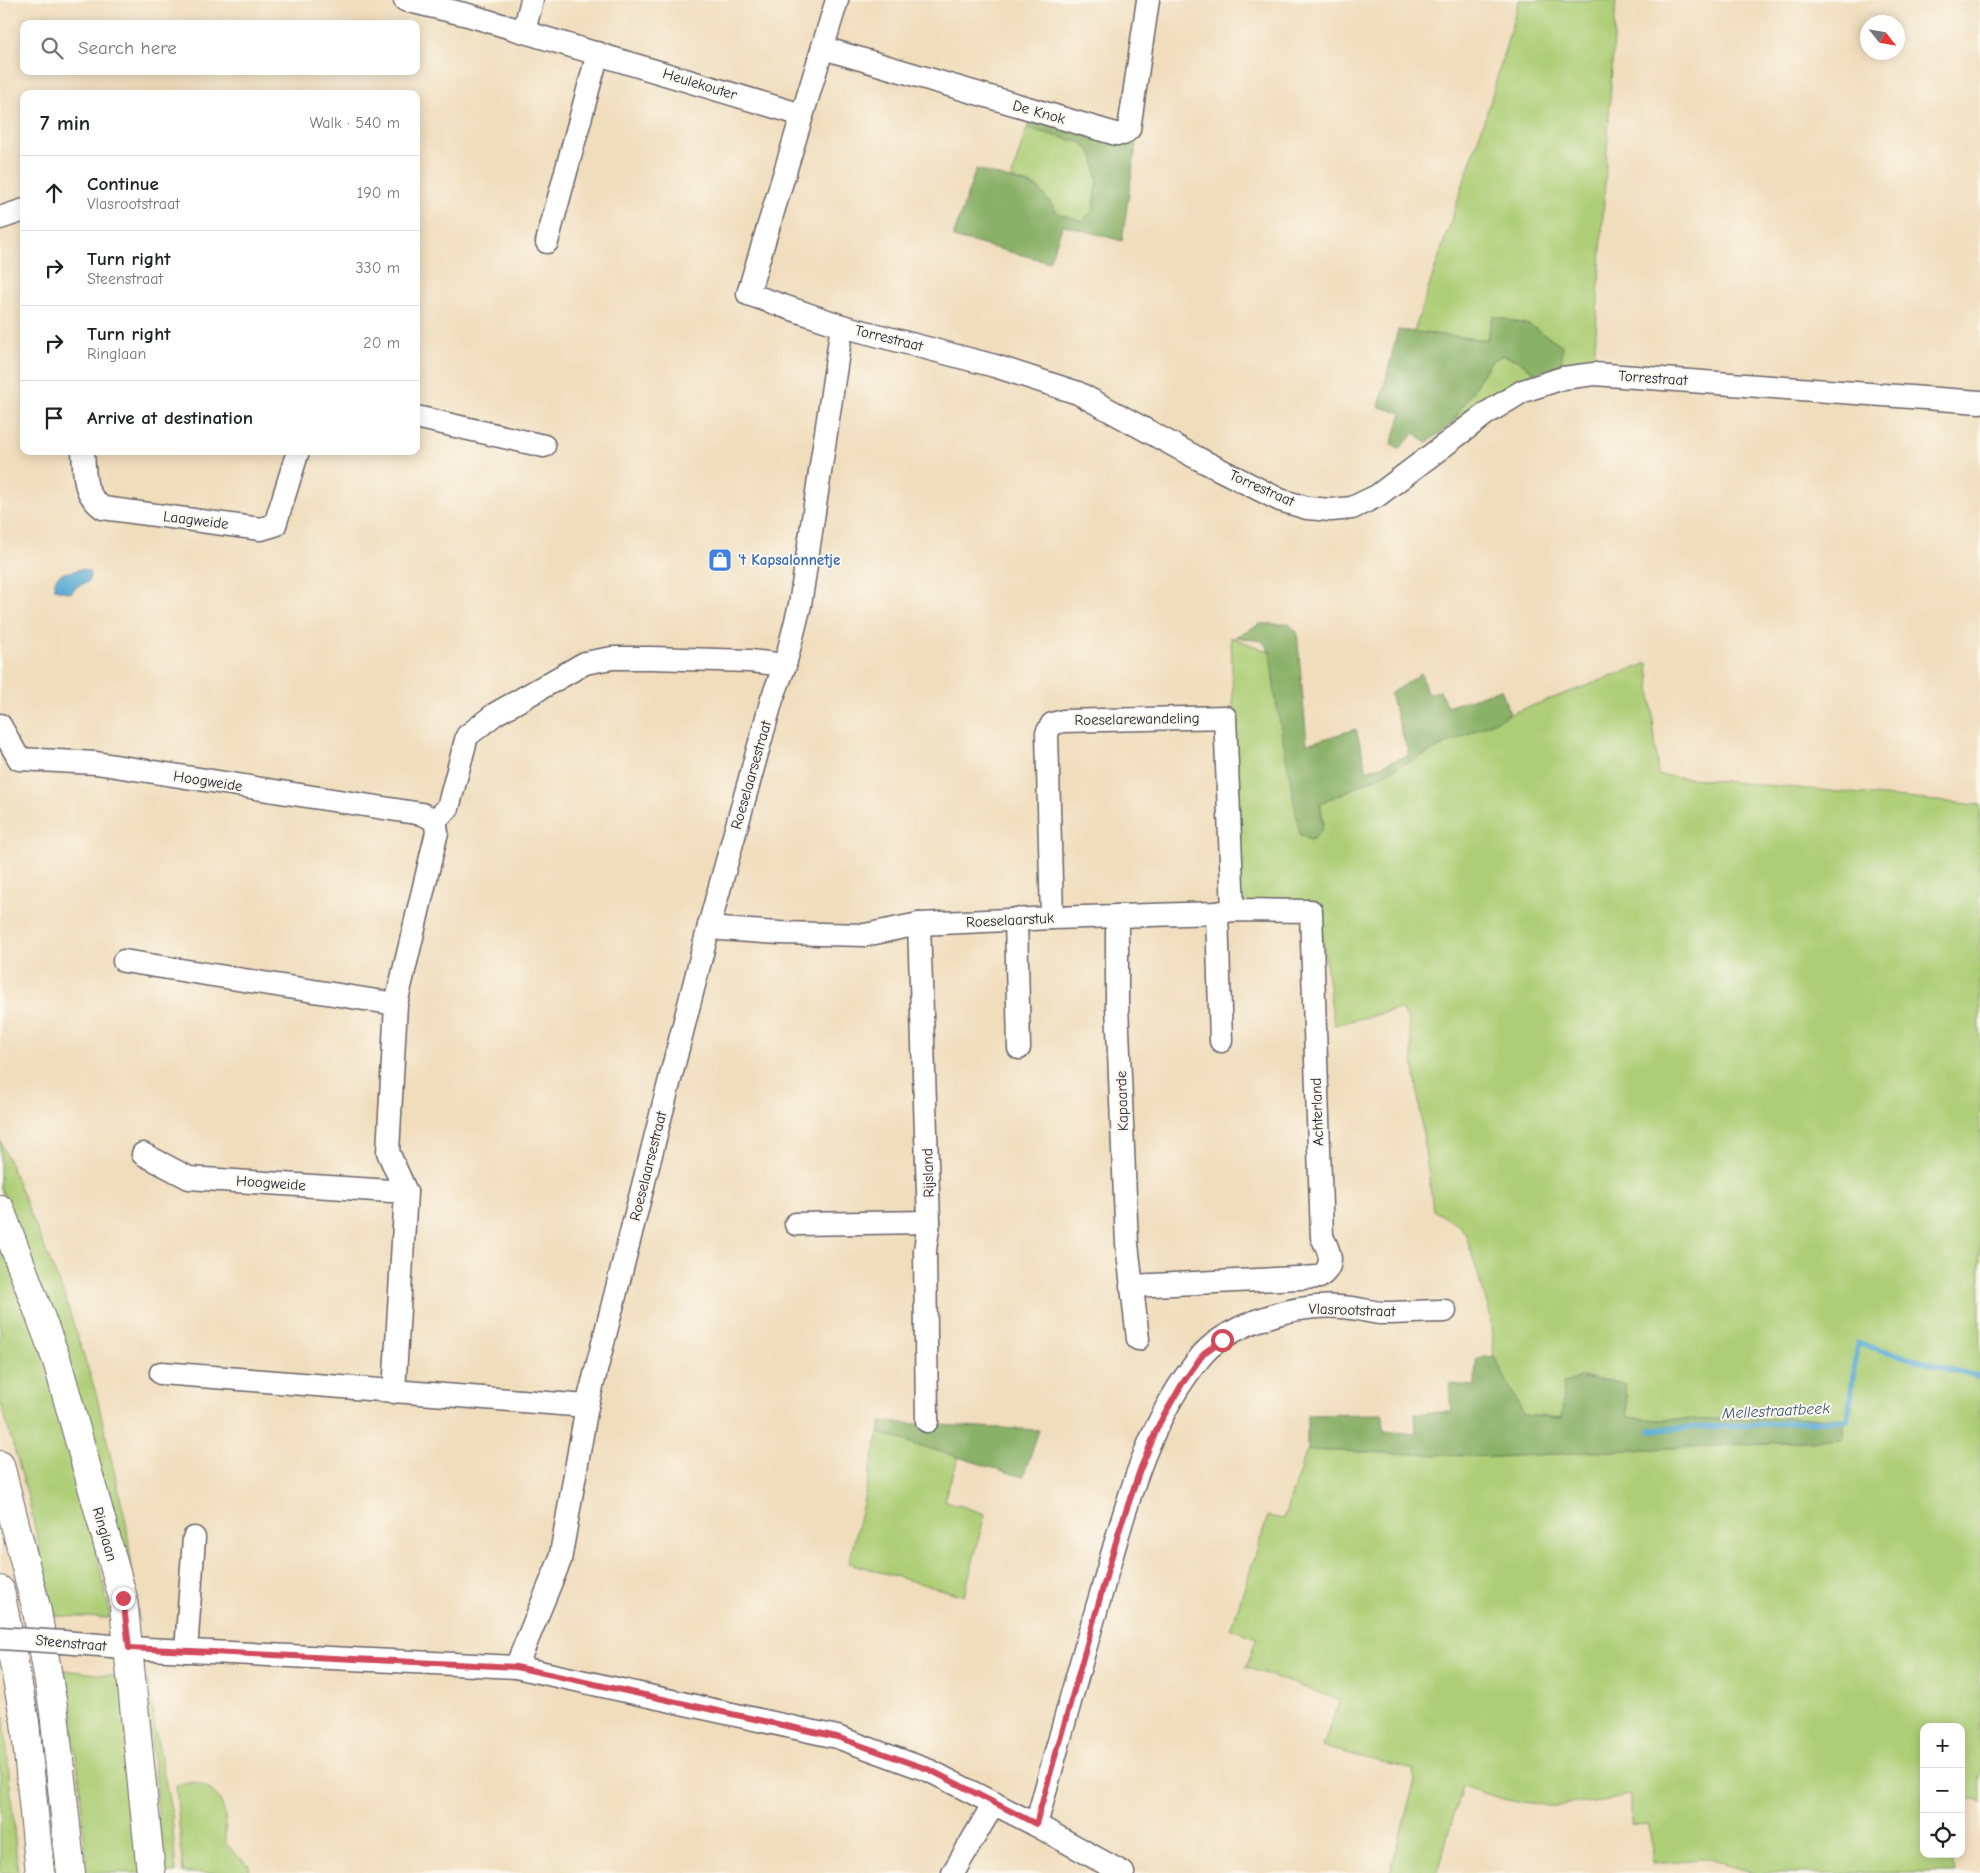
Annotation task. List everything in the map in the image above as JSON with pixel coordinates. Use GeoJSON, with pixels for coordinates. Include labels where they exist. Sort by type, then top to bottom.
{"type":"FeatureCollection","features":[{"type":"Feature","properties":{"kind":"main road","name":"Ringlaan"},"geometry":{"type":"LineString","coordinates":[[0,1208],[57,1361],[123,1598],[151,1873]]}},
{"type":"Feature","properties":{"kind":"main road"},"geometry":{"type":"LineString","coordinates":[[0,1465],[37,1611],[53,1702],[71,1873]]}},
{"type":"Feature","properties":{"kind":"main road"},"geometry":{"type":"LineString","coordinates":[[0,1590],[25,1722],[40,1873]]}},
{"type":"Feature","properties":{"kind":"street","name":"Heulekouter"},"geometry":{"type":"LineString","coordinates":[[405,0],[598,52],[802,115]]}},
{"type":"Feature","properties":{"kind":"street"},"geometry":{"type":"LineString","coordinates":[[524,31],[532,0]]}},
{"type":"Feature","properties":{"kind":"street"},"geometry":{"type":"LineString","coordinates":[[837,0],[748,294],[842,326]]}},
{"type":"Feature","properties":{"kind":"street","name":"De Knok"},"geometry":{"type":"LineString","coordinates":[[823,48],[1116,134],[1123,134],[1129,129],[1148,0]]}},
{"type":"Feature","properties":{"kind":"street"},"geometry":{"type":"LineString","coordinates":[[547,242],[598,52]]}},
{"type":"Feature","properties":{"kind":"street"},"geometry":{"type":"LineString","coordinates":[[0,218],[20,211]]}},
{"type":"Feature","properties":{"kind":"street","name":"Torrestraat"},"geometry":{"type":"LineString","coordinates":[[804,572],[842,326],[995,366],[1078,393],[1199,459],[1280,500],[1307,508],[1331,510],[1352,508],[1377,496],[1508,399],[1542,384],[1580,375],[1594,374],[1980,402]]}},
{"type":"Feature","properties":{"kind":"street"},"geometry":{"type":"LineString","coordinates":[[420,418],[544,446]]}},
{"type":"Feature","properties":{"kind":"street","name":"Laagweide"},"geometry":{"type":"LineString","coordinates":[[83,455],[87,489],[91,500],[103,508],[261,529],[276,525],[297,455]]}},
{"type":"Feature","properties":{"kind":"street","name":"Roeselaarsestraat"},"geometry":{"type":"LineString","coordinates":[[516,1667],[560,1560],[587,1406],[709,926],[772,699],[785,665],[800,605],[804,572]]}},
{"type":"Feature","properties":{"kind":"street"},"geometry":{"type":"LineString","coordinates":[[394,1392],[406,1192],[388,1152],[396,1004],[437,832],[435,820],[448,808],[467,736],[495,714],[585,663],[600,660],[651,658],[750,661],[785,665]]}},
{"type":"Feature","properties":{"kind":"street","name":"Roeselarewandeling"},"geometry":{"type":"LineString","coordinates":[[1052,918],[1047,733],[1052,724],[1063,721],[1225,717],[1225,912]]}},
{"type":"Feature","properties":{"kind":"street","name":"Hoogweide"},"geometry":{"type":"LineString","coordinates":[[0,725],[19,759],[96,763],[422,814],[435,820]]}},
{"type":"Feature","properties":{"kind":"street","name":"Roeselaarstuk"},"geometry":{"type":"LineString","coordinates":[[709,926],[721,929],[779,933],[865,935],[918,924],[1225,912],[1311,911]]}},
{"type":"Feature","properties":{"kind":"street","name":"Achterland"},"geometry":{"type":"LineString","coordinates":[[1311,911],[1322,1237],[1330,1253],[1331,1263],[1326,1273],[1319,1277]]}},
{"type":"Feature","properties":{"kind":"street"},"geometry":{"type":"LineString","coordinates":[[1221,1041],[1225,912]]}},
{"type":"Feature","properties":{"kind":"street","name":"Kapaarde"},"geometry":{"type":"LineString","coordinates":[[1117,916],[1117,1005],[1126,1229],[1138,1339]]}},
{"type":"Feature","properties":{"kind":"street"},"geometry":{"type":"LineString","coordinates":[[1016,919],[1019,1048]]}},
{"type":"Feature","properties":{"kind":"street","name":"Rijsland"},"geometry":{"type":"LineString","coordinates":[[918,924],[929,1222],[925,1250],[928,1421]]}},
{"type":"Feature","properties":{"kind":"street"},"geometry":{"type":"LineString","coordinates":[[124,961],[396,1004]]}},
{"type":"Feature","properties":{"kind":"street","name":"Hoogweide"},"geometry":{"type":"LineString","coordinates":[[143,1154],[188,1178],[406,1192]]}},
{"type":"Feature","properties":{"kind":"street"},"geometry":{"type":"LineString","coordinates":[[796,1224],[929,1222]]}},
{"type":"Feature","properties":{"kind":"street"},"geometry":{"type":"LineString","coordinates":[[1131,1286],[1319,1277],[1319,1306]]}},
{"type":"Feature","properties":{"kind":"street","name":"Vlasrootstraat"},"geometry":{"type":"LineString","coordinates":[[1036,1824],[1119,1531],[1159,1424],[1182,1384],[1204,1353],[1222,1340],[1264,1318],[1319,1306],[1349,1307],[1384,1313],[1445,1311]]}},
{"type":"Feature","properties":{"kind":"street"},"geometry":{"type":"LineString","coordinates":[[161,1372],[587,1406]]}},
{"type":"Feature","properties":{"kind":"street"},"geometry":{"type":"LineString","coordinates":[[186,1651],[194,1538]]}},
{"type":"Feature","properties":{"kind":"street","name":"Steenstraat"},"geometry":{"type":"LineString","coordinates":[[0,1638],[129,1648],[516,1667],[837,1737],[930,1770],[1036,1824],[1124,1873]]}},
{"type":"Feature","properties":{"kind":"street"},"geometry":{"type":"LineString","coordinates":[[953,1873],[994,1803]]}},
{"type":"Feature","properties":{"kind":"green space"},"geometry":{"type":"Polygon","coordinates":[[[1519,0],[1616,0],[1594,365],[1551,369],[1562,360],[1493,317],[1487,340],[1414,332],[1489,106],[1519,0]]]}},
{"type":"Feature","properties":{"kind":"green space"},"geometry":{"type":"Polygon","coordinates":[[[1031,116],[1136,145],[1122,241],[1063,225],[1049,262],[953,237],[976,169],[1037,187],[1059,214],[1083,221],[1093,210],[1098,181],[1093,155],[1083,143],[1027,128],[1031,116]]]}},
{"type":"Feature","properties":{"kind":"green space"},"geometry":{"type":"Polygon","coordinates":[[[1027,128],[1083,143],[1093,155],[1098,181],[1093,210],[1083,221],[1059,214],[1037,187],[1011,178],[1027,128]]]}},
{"type":"Feature","properties":{"kind":"green space"},"geometry":{"type":"Polygon","coordinates":[[[1493,316],[1529,325],[1562,345],[1562,360],[1551,369],[1535,373],[1519,361],[1503,355],[1491,361],[1451,425],[1426,443],[1415,433],[1400,448],[1391,445],[1402,413],[1379,407],[1398,330],[1487,340],[1493,316]]]}},
{"type":"Feature","properties":{"kind":"green space"},"geometry":{"type":"Polygon","coordinates":[[[1503,355],[1519,361],[1535,373],[1485,399],[1451,425],[1491,361],[1503,355]]]}},
{"type":"Feature","properties":{"kind":"green space"},"geometry":{"type":"Polygon","coordinates":[[[1260,624],[1289,624],[1297,632],[1307,744],[1356,729],[1367,771],[1409,755],[1390,694],[1421,673],[1427,694],[1440,691],[1447,707],[1501,689],[1510,714],[1320,804],[1322,829],[1316,837],[1310,840],[1300,835],[1275,695],[1270,652],[1262,641],[1235,637],[1260,624]]]}},
{"type":"Feature","properties":{"kind":"green space"},"geometry":{"type":"Polygon","coordinates":[[[1231,637],[1270,652],[1324,825],[1320,804],[1510,714],[1648,663],[1658,775],[1980,805],[1980,1803],[1965,1796],[1965,1723],[1920,1723],[1920,1858],[1952,1858],[1955,1873],[1749,1873],[1749,1871],[1703,1859],[1653,1863],[1649,1825],[1631,1824],[1631,1796],[1588,1803],[1546,1805],[1510,1801],[1462,1786],[1437,1873],[1390,1873],[1415,1780],[1413,1770],[1322,1747],[1340,1700],[1246,1667],[1257,1638],[1231,1629],[1268,1516],[1283,1519],[1307,1450],[1497,1457],[1843,1439],[1843,1418],[1658,1420],[1627,1417],[1625,1385],[1605,1379],[1579,1377],[1562,1418],[1523,1415],[1494,1356],[1490,1314],[1466,1235],[1460,1226],[1433,1210],[1408,1020],[1400,1009],[1334,1025],[1318,902],[1250,904],[1239,893],[1231,637]]]}},
{"type":"Feature","properties":{"kind":"green space"},"geometry":{"type":"Polygon","coordinates":[[[0,1140],[64,1295],[96,1393],[126,1522],[139,1622],[15,1221],[0,1186],[0,1140]]]}},
{"type":"Feature","properties":{"kind":"green space"},"geometry":{"type":"Polygon","coordinates":[[[0,1240],[36,1329],[82,1486],[109,1610],[109,1618],[55,1616],[27,1493],[0,1400],[0,1240]]]}},
{"type":"Feature","properties":{"kind":"green space"},"geometry":{"type":"Polygon","coordinates":[[[1494,1356],[1524,1415],[1562,1418],[1563,1383],[1579,1379],[1594,1379],[1625,1385],[1628,1417],[1658,1420],[1843,1418],[1843,1439],[1497,1457],[1307,1450],[1307,1415],[1383,1414],[1384,1431],[1416,1434],[1415,1413],[1452,1412],[1450,1384],[1475,1386],[1476,1358],[1494,1356]]]}},
{"type":"Feature","properties":{"kind":"green space"},"geometry":{"type":"Polygon","coordinates":[[[881,1422],[1039,1430],[1023,1477],[879,1433],[881,1422]]]}},
{"type":"Feature","properties":{"kind":"green space"},"geometry":{"type":"Polygon","coordinates":[[[879,1433],[959,1457],[944,1500],[985,1514],[964,1596],[849,1563],[879,1433]]]}},
{"type":"Feature","properties":{"kind":"green space"},"geometry":{"type":"Polygon","coordinates":[[[64,1670],[123,1677],[143,1873],[87,1873],[80,1785],[64,1670]]]}},
{"type":"Feature","properties":{"kind":"green space"},"geometry":{"type":"Polygon","coordinates":[[[148,1680],[156,1734],[172,1815],[176,1873],[161,1873],[157,1791],[144,1681],[148,1680]]]}},
{"type":"Feature","properties":{"kind":"green space"},"geometry":{"type":"Polygon","coordinates":[[[0,1695],[4,1718],[18,1873],[0,1873],[0,1695]]]}},
{"type":"Feature","properties":{"kind":"green space"},"geometry":{"type":"Polygon","coordinates":[[[195,1782],[206,1787],[219,1799],[224,1813],[225,1842],[236,1855],[249,1865],[250,1873],[183,1873],[176,1785],[195,1782]]]}},
{"type":"Feature","properties":{"kind":"water"},"geometry":{"type":"Polygon","coordinates":[[[81,569],[89,571],[90,577],[88,582],[79,585],[71,593],[55,589],[56,579],[59,576],[81,569]]]}},
{"type":"Feature","properties":{"kind":"waterway","name":"Mellestraatbeek"},"geometry":{"type":"LineString","coordinates":[[1650,1430],[1848,1420],[1857,1343],[1980,1378]]}},
{"type":"Feature","properties":{"kind":"place","name":"'t Kapsalonnetje"},"geometry":{"type":"Point","coordinates":[720,560]}},
{"type":"Feature","properties":{"kind":"route"},"geometry":{"type":"LineString","coordinates":[[123,1598],[129,1648],[516,1667],[837,1737],[930,1770],[1036,1824],[1119,1531],[1140,1470],[1159,1424],[1182,1384],[1204,1353],[1222,1340]]}}]}
